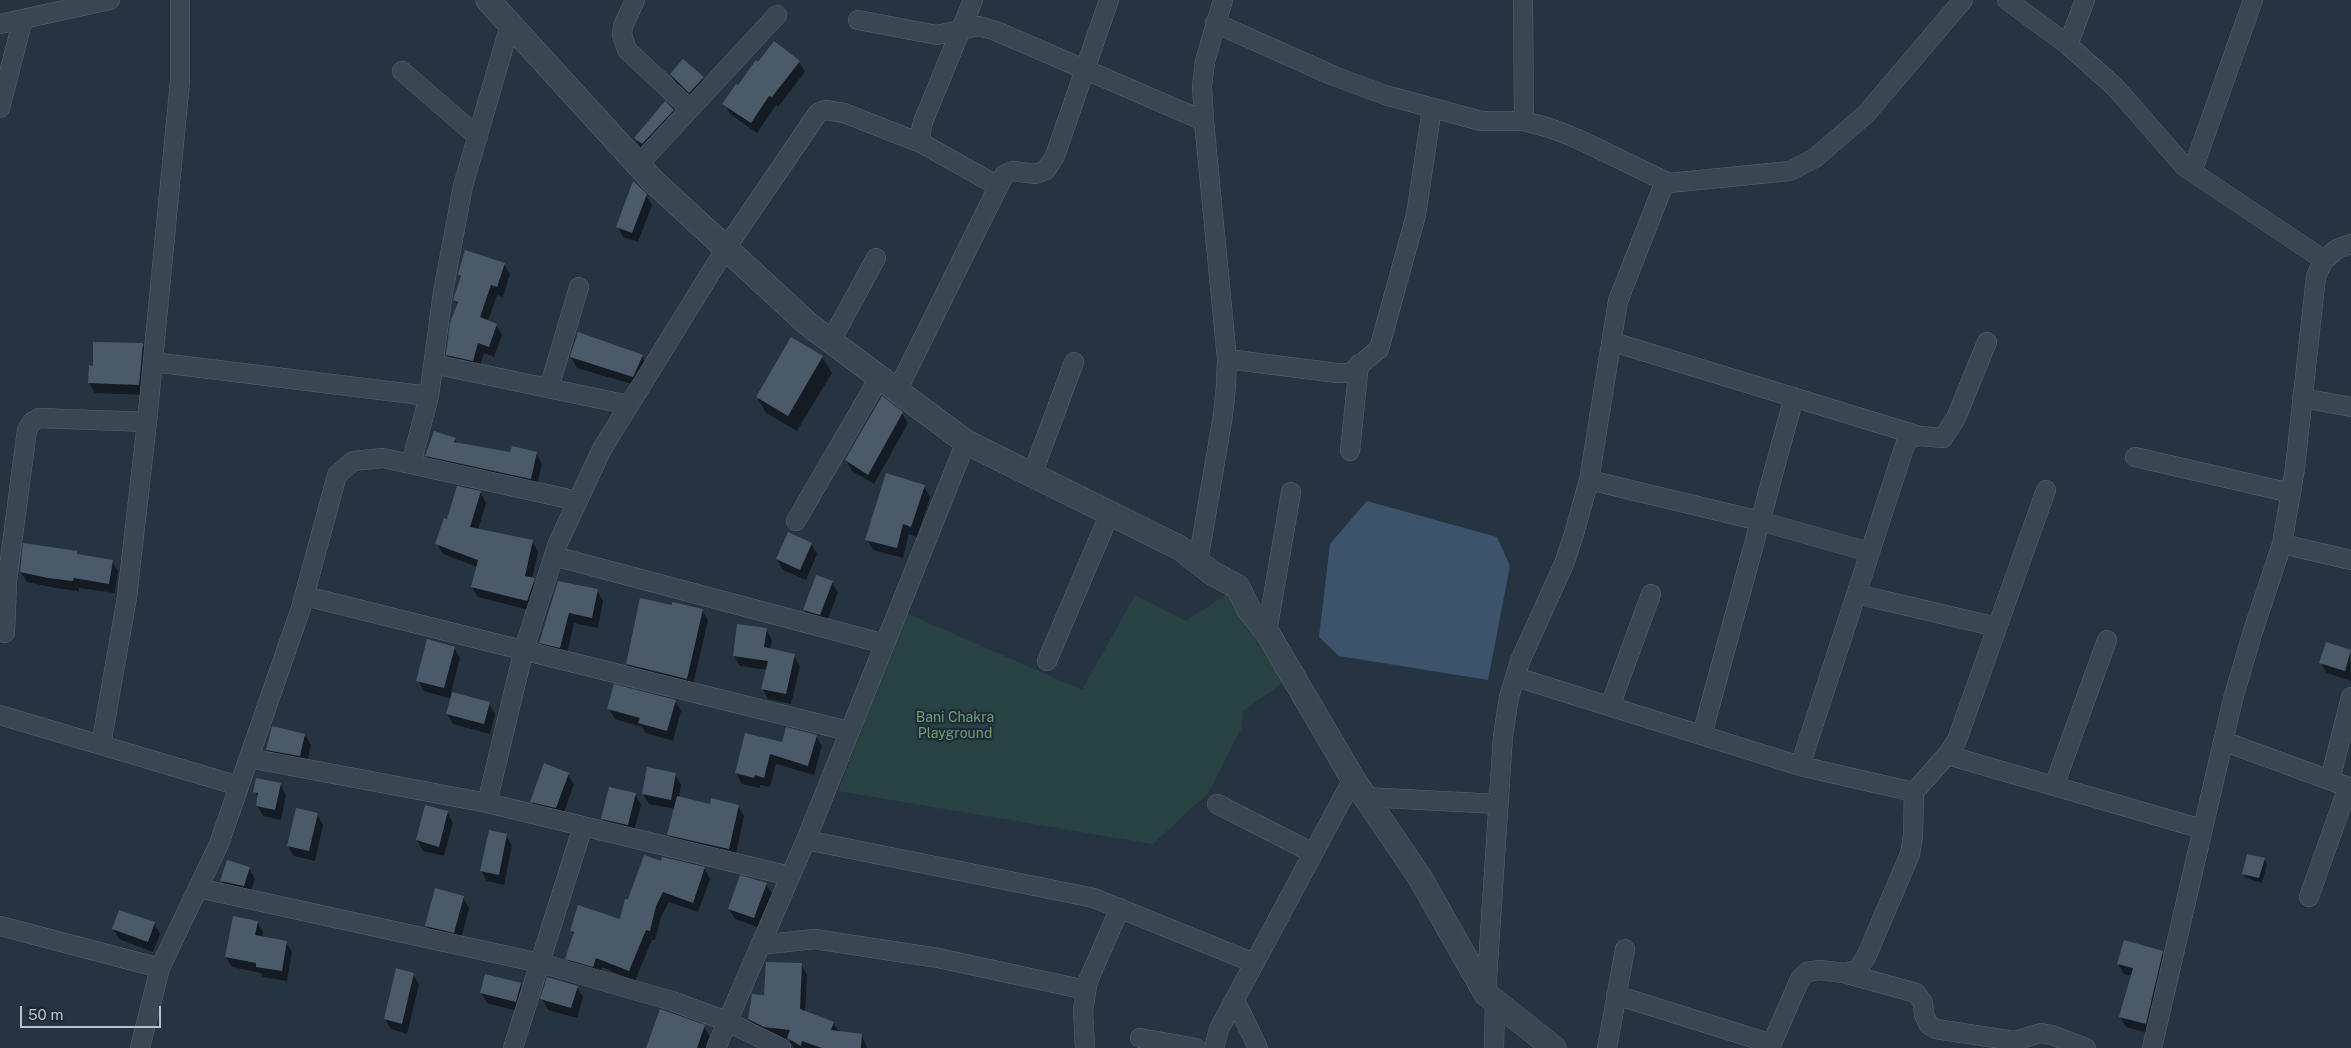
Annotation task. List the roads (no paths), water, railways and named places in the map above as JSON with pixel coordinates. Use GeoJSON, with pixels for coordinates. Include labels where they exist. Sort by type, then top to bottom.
{"type":"FeatureCollection","features":[{"type":"Feature","properties":{"kind":"street"},"geometry":{"type":"LineString","coordinates":[[0,24],[110,0]]}},
{"type":"Feature","properties":{"kind":"street"},"geometry":{"type":"LineString","coordinates":[[101,745],[127,598],[147,422],[180,81],[180,0]]}},
{"type":"Feature","properties":{"kind":"street"},"geometry":{"type":"LineString","coordinates":[[488,0],[638,165],[808,324],[966,442],[1180,548],[1212,573],[1238,587],[1248,608],[1267,632],[1359,788],[1419,876],[1490,998],[1554,1048]]}},
{"type":"Feature","properties":{"kind":"street"},"geometry":{"type":"LineString","coordinates":[[635,0],[623,26],[622,35],[627,50],[690,109]]}},
{"type":"Feature","properties":{"kind":"street"},"geometry":{"type":"LineString","coordinates":[[923,144],[920,135],[923,122],[973,0]]}},
{"type":"Feature","properties":{"kind":"street"},"geometry":{"type":"LineString","coordinates":[[796,520],[888,384],[1004,175],[1013,171],[1026,174],[1046,170],[1055,156],[1109,0]]}},
{"type":"Feature","properties":{"kind":"street"},"geometry":{"type":"LineString","coordinates":[[1198,562],[1223,415],[1227,359],[1202,86],[1205,60],[1215,23],[1224,0]]}},
{"type":"Feature","properties":{"kind":"street"},"geometry":{"type":"LineString","coordinates":[[1523,0],[1524,121]]}},
{"type":"Feature","properties":{"kind":"street"},"geometry":{"type":"LineString","coordinates":[[1494,1048],[1490,998],[1498,804],[1503,736],[1509,696],[1520,661],[1564,564],[1589,480],[1613,342],[1618,301],[1655,204],[1662,189],[1669,184],[1790,170],[1815,158],[1866,114],[1963,0]]}},
{"type":"Feature","properties":{"kind":"street"},"geometry":{"type":"LineString","coordinates":[[2007,0],[2068,45],[2115,87],[2184,167],[2324,260]]}},
{"type":"Feature","properties":{"kind":"street"},"geometry":{"type":"LineString","coordinates":[[2068,45],[2085,0]]}},
{"type":"Feature","properties":{"kind":"street"},"geometry":{"type":"LineString","coordinates":[[2192,172],[2253,0]]}},
{"type":"Feature","properties":{"kind":"street"},"geometry":{"type":"LineString","coordinates":[[638,165],[776,15]]}},
{"type":"Feature","properties":{"kind":"street"},"geometry":{"type":"LineString","coordinates":[[0,108],[23,19]]}},
{"type":"Feature","properties":{"kind":"street"},"geometry":{"type":"LineString","coordinates":[[858,20],[937,35],[962,28],[979,26],[996,31],[1204,121]]}},
{"type":"Feature","properties":{"kind":"street"},"geometry":{"type":"LineString","coordinates":[[1215,23],[1361,86],[1481,121],[1524,121],[1578,139],[1669,184]]}},
{"type":"Feature","properties":{"kind":"street"},"geometry":{"type":"LineString","coordinates":[[411,464],[429,396],[443,292],[461,196],[510,24]]}},
{"type":"Feature","properties":{"kind":"street"},"geometry":{"type":"LineString","coordinates":[[402,70],[478,137]]}},
{"type":"Feature","properties":{"kind":"street"},"geometry":{"type":"LineString","coordinates":[[1227,359],[1338,373],[1350,372],[1379,349],[1416,215],[1432,108]]}},
{"type":"Feature","properties":{"kind":"street"},"geometry":{"type":"LineString","coordinates":[[487,803],[524,649],[554,556],[602,449],[726,248],[818,113],[825,110],[844,113],[923,144],[998,186]]}},
{"type":"Feature","properties":{"kind":"street"},"geometry":{"type":"LineString","coordinates":[[2156,1047],[2202,829],[2223,741],[2243,662],[2282,544],[2291,493],[2316,276],[2324,260],[2337,249],[2351,244]]}},
{"type":"Feature","properties":{"kind":"street"},"geometry":{"type":"LineString","coordinates":[[831,341],[876,258]]}},
{"type":"Feature","properties":{"kind":"street"},"geometry":{"type":"LineString","coordinates":[[550,388],[579,287]]}},
{"type":"Feature","properties":{"kind":"street"},"geometry":{"type":"LineString","coordinates":[[1613,342],[1920,436],[1943,438],[1950,430],[1987,342]]}},
{"type":"Feature","properties":{"kind":"street"},"geometry":{"type":"LineString","coordinates":[[152,362],[429,396]]}},
{"type":"Feature","properties":{"kind":"street"},"geometry":{"type":"LineString","coordinates":[[1032,475],[1074,362]]}},
{"type":"Feature","properties":{"kind":"street"},"geometry":{"type":"LineString","coordinates":[[433,364],[629,405]]}},
{"type":"Feature","properties":{"kind":"street"},"geometry":{"type":"LineString","coordinates":[[1350,450],[1359,364]]}},
{"type":"Feature","properties":{"kind":"street"},"geometry":{"type":"LineString","coordinates":[[1702,735],[1794,398]]}},
{"type":"Feature","properties":{"kind":"street"},"geometry":{"type":"LineString","coordinates":[[2302,398],[2351,407]]}},
{"type":"Feature","properties":{"kind":"street"},"geometry":{"type":"LineString","coordinates":[[5,634],[4,581],[27,430],[32,422],[40,418],[147,422]]}},
{"type":"Feature","properties":{"kind":"street"},"geometry":{"type":"LineString","coordinates":[[1800,766],[1907,439],[1920,436]]}},
{"type":"Feature","properties":{"kind":"street"},"geometry":{"type":"LineString","coordinates":[[716,1048],[806,840],[848,731],[966,442]]}},
{"type":"Feature","properties":{"kind":"street"},"geometry":{"type":"LineString","coordinates":[[2135,457],[2291,493]]}},
{"type":"Feature","properties":{"kind":"street"},"geometry":{"type":"LineString","coordinates":[[140,1048],[160,968],[219,844],[305,596],[336,475],[353,462],[384,458],[578,501]]}},
{"type":"Feature","properties":{"kind":"street"},"geometry":{"type":"LineString","coordinates":[[1589,480],[1760,521],[1869,552]]}},
{"type":"Feature","properties":{"kind":"street"},"geometry":{"type":"LineString","coordinates":[[1844,973],[1858,969],[1866,958],[1910,854],[1913,836],[1914,792],[1947,756],[1957,740],[2046,490]]}},
{"type":"Feature","properties":{"kind":"street"},"geometry":{"type":"LineString","coordinates":[[1267,632],[1291,492]]}},
{"type":"Feature","properties":{"kind":"street"},"geometry":{"type":"LineString","coordinates":[[1047,661],[1110,513]]}},
{"type":"Feature","properties":{"kind":"street"},"geometry":{"type":"LineString","coordinates":[[2282,544],[2351,560]]}},
{"type":"Feature","properties":{"kind":"street"},"geometry":{"type":"LineString","coordinates":[[554,556],[885,644]]}},
{"type":"Feature","properties":{"kind":"street"},"geometry":{"type":"LineString","coordinates":[[1610,706],[1651,594]]}},
{"type":"Feature","properties":{"kind":"street"},"geometry":{"type":"LineString","coordinates":[[1856,594],[1997,627]]}},
{"type":"Feature","properties":{"kind":"street"},"geometry":{"type":"LineString","coordinates":[[305,596],[848,731]]}},
{"type":"Feature","properties":{"kind":"street"},"geometry":{"type":"LineString","coordinates":[[2054,786],[2107,640]]}},
{"type":"Feature","properties":{"kind":"street"},"geometry":{"type":"LineString","coordinates":[[1516,676],[1800,766],[1914,792]]}},
{"type":"Feature","properties":{"kind":"street"},"geometry":{"type":"LineString","coordinates":[[2330,780],[2351,697]]}},
{"type":"Feature","properties":{"kind":"street"},"geometry":{"type":"LineString","coordinates":[[0,715],[239,786]]}},
{"type":"Feature","properties":{"kind":"street"},"geometry":{"type":"LineString","coordinates":[[2223,741],[2350,788],[2309,896]]}},
{"type":"Feature","properties":{"kind":"street"},"geometry":{"type":"LineString","coordinates":[[1947,756],[2202,829]]}},
{"type":"Feature","properties":{"kind":"street"},"geometry":{"type":"LineString","coordinates":[[249,758],[487,803],[790,876]]}},
{"type":"Feature","properties":{"kind":"street"},"geometry":{"type":"LineString","coordinates":[[1359,788],[1498,804]]}},
{"type":"Feature","properties":{"kind":"street"},"geometry":{"type":"LineString","coordinates":[[1214,1048],[1219,1029],[1313,853],[1359,788]]}},
{"type":"Feature","properties":{"kind":"street"},"geometry":{"type":"LineString","coordinates":[[1217,804],[1313,853]]}},
{"type":"Feature","properties":{"kind":"street"},"geometry":{"type":"LineString","coordinates":[[513,1048],[583,826]]}},
{"type":"Feature","properties":{"kind":"street"},"geometry":{"type":"LineString","coordinates":[[806,840],[1094,898],[1254,963]]}},
{"type":"Feature","properties":{"kind":"street"},"geometry":{"type":"LineString","coordinates":[[198,888],[540,963],[672,1002],[726,1022],[781,1048]]}},
{"type":"Feature","properties":{"kind":"street"},"geometry":{"type":"LineString","coordinates":[[1085,1048],[1084,1010],[1088,980],[1120,908]]}},
{"type":"Feature","properties":{"kind":"street"},"geometry":{"type":"LineString","coordinates":[[0,926],[160,968]]}},
{"type":"Feature","properties":{"kind":"street"},"geometry":{"type":"LineString","coordinates":[[760,944],[814,940],[834,942],[938,958],[1086,990]]}},
{"type":"Feature","properties":{"kind":"street"},"geometry":{"type":"LineString","coordinates":[[1607,1048],[1625,949]]}},
{"type":"Feature","properties":{"kind":"street"},"geometry":{"type":"LineString","coordinates":[[1616,995],[1771,1046],[1800,979],[1807,972],[1820,970],[1844,973],[1916,993],[1923,1003],[1924,1015],[1929,1025],[1936,1029],[2001,1041],[2014,1041],[2041,1033],[2052,1034],[2086,1048]]}},
{"type":"Feature","properties":{"kind":"street"},"geometry":{"type":"LineString","coordinates":[[1235,1000],[1258,1048]]}},
{"type":"Feature","properties":{"kind":"street"},"geometry":{"type":"LineString","coordinates":[[1140,1038],[1196,1048]]}},
{"type":"Feature","properties":{"kind":"water"},"geometry":{"type":"Polygon","coordinates":[[[1367,501],[1497,537],[1510,566],[1488,680],[1339,656],[1319,637],[1330,544],[1367,501]]]}},
{"type":"Feature","properties":{"kind":"park label","name":"Bani Chakra Playground"},"geometry":{"type":"Point","coordinates":[955,726]}}]}
